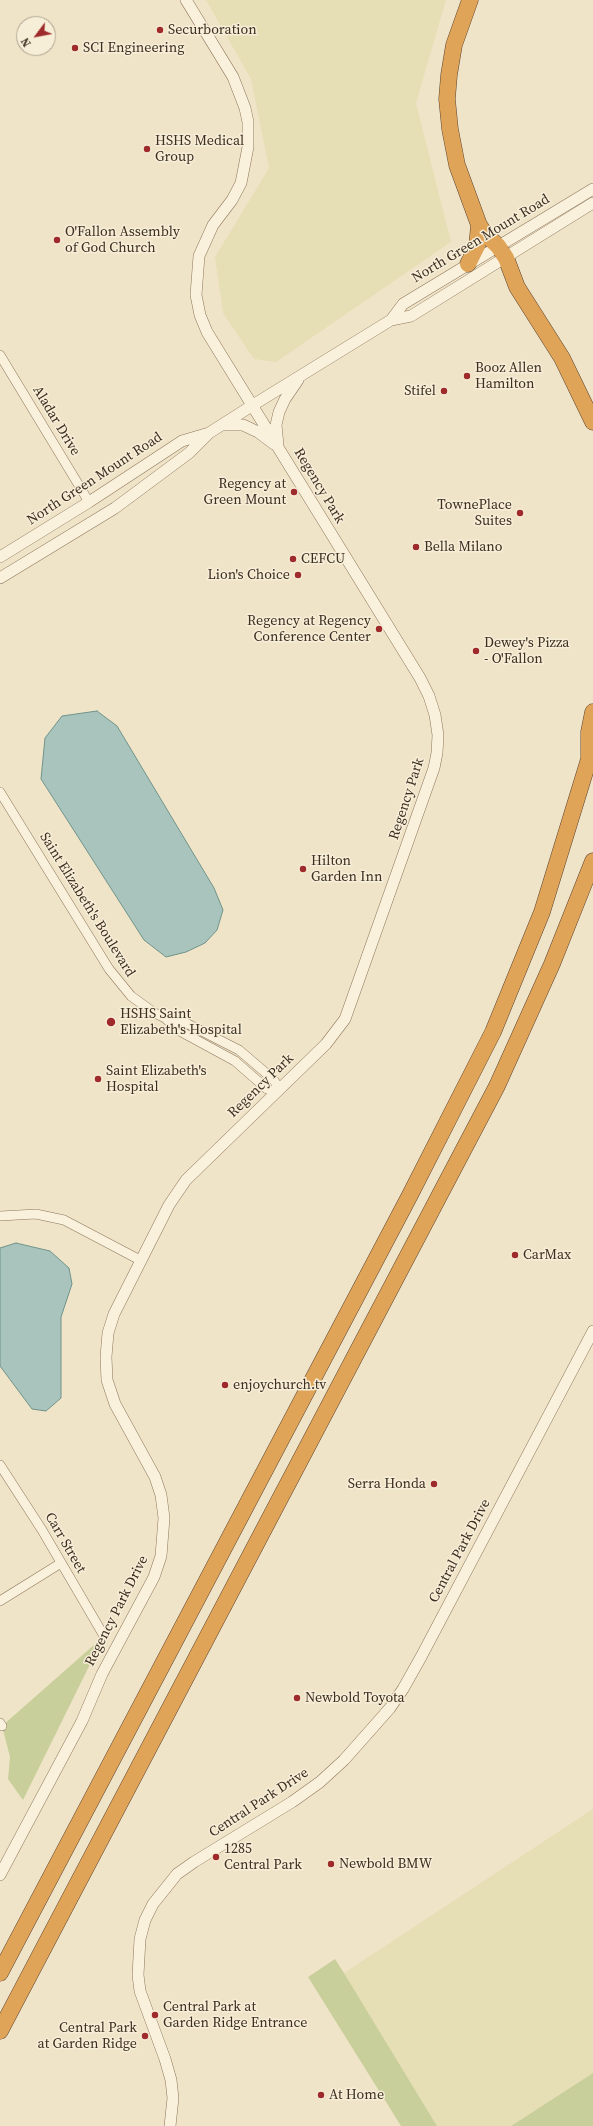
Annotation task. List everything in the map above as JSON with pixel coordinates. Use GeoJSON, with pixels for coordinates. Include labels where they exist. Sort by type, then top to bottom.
{"type":"FeatureCollection","features":[{"type":"Feature","properties":{"kind":"highway"},"geometry":{"type":"LineString","coordinates":[[470,0],[454,45],[447,99],[450,129],[457,165],[479,225],[485,234],[502,252],[517,287],[562,358],[593,422]]}},
{"type":"Feature","properties":{"kind":"highway"},"geometry":{"type":"LineString","coordinates":[[468,264],[477,246],[479,225]]}},
{"type":"Feature","properties":{"kind":"highway"},"geometry":{"type":"LineString","coordinates":[[0,1973],[421,1174],[489,1039],[542,912],[591,751],[589,732],[593,712]]}},
{"type":"Feature","properties":{"kind":"highway"},"geometry":{"type":"LineString","coordinates":[[0,2031],[497,1086],[552,964],[593,861]]}},
{"type":"Feature","properties":{"kind":"street","name":"Regency Park"},"geometry":{"type":"LineString","coordinates":[[140,1260],[169,1205],[186,1180],[199,1165],[333,1037],[345,1019],[352,1004],[434,768],[438,735],[429,696],[420,678],[207,332],[200,315],[196,295],[199,256],[205,240],[241,183],[248,147],[248,122],[245,108],[233,77],[186,0]]}},
{"type":"Feature","properties":{"kind":"street","name":"North Green Mount Road"},"geometry":{"type":"LineString","coordinates":[[0,578],[126,500],[190,453],[209,433],[391,320],[411,316],[593,190]]}},
{"type":"Feature","properties":{"kind":"street","name":"North Green Mount Road"},"geometry":{"type":"LineString","coordinates":[[391,320],[403,304],[468,264],[502,252],[593,203]]}},
{"type":"Feature","properties":{"kind":"street","name":"Aladar Drive"},"geometry":{"type":"LineString","coordinates":[[0,355],[89,502]]}},
{"type":"Feature","properties":{"kind":"street"},"geometry":{"type":"LineString","coordinates":[[279,448],[276,425],[279,413],[285,399],[300,376]]}},
{"type":"Feature","properties":{"kind":"street"},"geometry":{"type":"LineString","coordinates":[[222,425],[243,425],[258,432],[279,448]]}},
{"type":"Feature","properties":{"kind":"street","name":"North Green Mount Road"},"geometry":{"type":"LineString","coordinates":[[0,556],[89,502],[182,441],[209,433]]}},
{"type":"Feature","properties":{"kind":"street","name":"Saint Elizabeth's Boulevard"},"geometry":{"type":"LineString","coordinates":[[0,792],[112,974],[131,996],[143,1006],[166,1018],[182,1021],[239,1050],[273,1079],[277,1085],[277,1092]]}},
{"type":"Feature","properties":{"kind":"street"},"geometry":{"type":"LineString","coordinates":[[0,1216],[36,1214],[64,1220],[140,1260]]}},
{"type":"Feature","properties":{"kind":"street","name":"Regency Park Drive"},"geometry":{"type":"LineString","coordinates":[[0,1875],[82,1721],[102,1674],[154,1577],[161,1556],[164,1518],[161,1495],[152,1471],[115,1404],[107,1380],[106,1357],[108,1332],[121,1297],[140,1260]]}},
{"type":"Feature","properties":{"kind":"street","name":"Central Park Drive"},"geometry":{"type":"LineString","coordinates":[[170,2126],[173,2098],[171,2080],[165,2059],[140,1991],[138,1975],[140,1940],[145,1920],[153,1904],[177,1874],[292,1802],[320,1782],[344,1760],[390,1708],[403,1689],[421,1657],[593,1331]]}},
{"type":"Feature","properties":{"kind":"street","name":"Carr Street"},"geometry":{"type":"LineString","coordinates":[[0,1465],[42,1530],[104,1636]]}},
{"type":"Feature","properties":{"kind":"street"},"geometry":{"type":"LineString","coordinates":[[0,1601],[61,1563]]}},
{"type":"Feature","properties":{"kind":"shaded area"},"geometry":{"type":"Polygon","coordinates":[[[206,0],[446,0],[416,103],[451,242],[276,362],[254,359],[223,313],[215,257],[269,168],[251,79],[206,0]]]}},
{"type":"Feature","properties":{"kind":"shaded area"},"geometry":{"type":"Polygon","coordinates":[[[593,1809],[593,2073],[511,2126],[437,2126],[344,1973],[593,1809]]]}},
{"type":"Feature","properties":{"kind":"green space"},"geometry":{"type":"Polygon","coordinates":[[[104,1636],[23,1800],[8,1779],[10,1757],[2,1726],[104,1636]]]}},
{"type":"Feature","properties":{"kind":"green space"},"geometry":{"type":"Polygon","coordinates":[[[335,1959],[437,2126],[401,2126],[308,1977],[335,1959]]]}},
{"type":"Feature","properties":{"kind":"green space"},"geometry":{"type":"Polygon","coordinates":[[[593,2073],[593,2126],[511,2126],[593,2073]]]}},
{"type":"Feature","properties":{"kind":"water"},"geometry":{"type":"Polygon","coordinates":[[[97,711],[117,726],[214,888],[223,910],[217,930],[205,943],[186,952],[166,957],[144,940],[41,779],[45,738],[62,716],[97,711]]]}},
{"type":"Feature","properties":{"kind":"water"},"geometry":{"type":"Polygon","coordinates":[[[16,1243],[50,1251],[69,1268],[72,1284],[61,1317],[61,1398],[46,1411],[32,1409],[0,1366],[0,1248],[16,1243]]]}},
{"type":"Feature","properties":{"kind":"place","name":"Securboration"},"geometry":{"type":"Point","coordinates":[160,30]}},
{"type":"Feature","properties":{"kind":"place","name":"SCI Engineering"},"geometry":{"type":"Point","coordinates":[75,48]}},
{"type":"Feature","properties":{"kind":"place","name":"HSHS Medical Group"},"geometry":{"type":"Point","coordinates":[147,149]}},
{"type":"Feature","properties":{"kind":"place","name":"O'Fallon Assembly of God Church"},"geometry":{"type":"Point","coordinates":[57,240]}},
{"type":"Feature","properties":{"kind":"place","name":"Booz Allen Hamilton"},"geometry":{"type":"Point","coordinates":[467,376]}},
{"type":"Feature","properties":{"kind":"place","name":"Stifel"},"geometry":{"type":"Point","coordinates":[444,391]}},
{"type":"Feature","properties":{"kind":"place","name":"Regency at Green Mount"},"geometry":{"type":"Point","coordinates":[294,492]}},
{"type":"Feature","properties":{"kind":"place","name":"TownePlace Suites"},"geometry":{"type":"Point","coordinates":[520,513]}},
{"type":"Feature","properties":{"kind":"place","name":"Bella Milano"},"geometry":{"type":"Point","coordinates":[416,547]}},
{"type":"Feature","properties":{"kind":"place","name":"CEFCU"},"geometry":{"type":"Point","coordinates":[293,559]}},
{"type":"Feature","properties":{"kind":"place","name":"Lion's Choice"},"geometry":{"type":"Point","coordinates":[298,575]}},
{"type":"Feature","properties":{"kind":"place","name":"Regency at Regency Conference Center"},"geometry":{"type":"Point","coordinates":[379,629]}},
{"type":"Feature","properties":{"kind":"place","name":"Dewey's Pizza - O'Fallon"},"geometry":{"type":"Point","coordinates":[476,651]}},
{"type":"Feature","properties":{"kind":"place","name":"Hilton Garden Inn"},"geometry":{"type":"Point","coordinates":[303,869]}},
{"type":"Feature","properties":{"kind":"place","name":"HSHS Saint Elizabeth's Hospital"},"geometry":{"type":"Point","coordinates":[111,1022]}},
{"type":"Feature","properties":{"kind":"place","name":"Saint Elizabeth's Hospital"},"geometry":{"type":"Point","coordinates":[98,1079]}},
{"type":"Feature","properties":{"kind":"place","name":"CarMax"},"geometry":{"type":"Point","coordinates":[515,1255]}},
{"type":"Feature","properties":{"kind":"place","name":"enjoychurch.tv"},"geometry":{"type":"Point","coordinates":[225,1385]}},
{"type":"Feature","properties":{"kind":"place","name":"Serra Honda"},"geometry":{"type":"Point","coordinates":[434,1484]}},
{"type":"Feature","properties":{"kind":"place","name":"Newbold Toyota"},"geometry":{"type":"Point","coordinates":[297,1698]}},
{"type":"Feature","properties":{"kind":"place","name":"1285 Central Park"},"geometry":{"type":"Point","coordinates":[216,1857]}},
{"type":"Feature","properties":{"kind":"place","name":"Newbold BMW"},"geometry":{"type":"Point","coordinates":[331,1864]}},
{"type":"Feature","properties":{"kind":"place","name":"Central Park at Garden Ridge Entrance"},"geometry":{"type":"Point","coordinates":[155,2015]}},
{"type":"Feature","properties":{"kind":"place","name":"Central Park at Garden Ridge"},"geometry":{"type":"Point","coordinates":[145,2036]}},
{"type":"Feature","properties":{"kind":"place","name":"At Home"},"geometry":{"type":"Point","coordinates":[321,2095]}}]}
